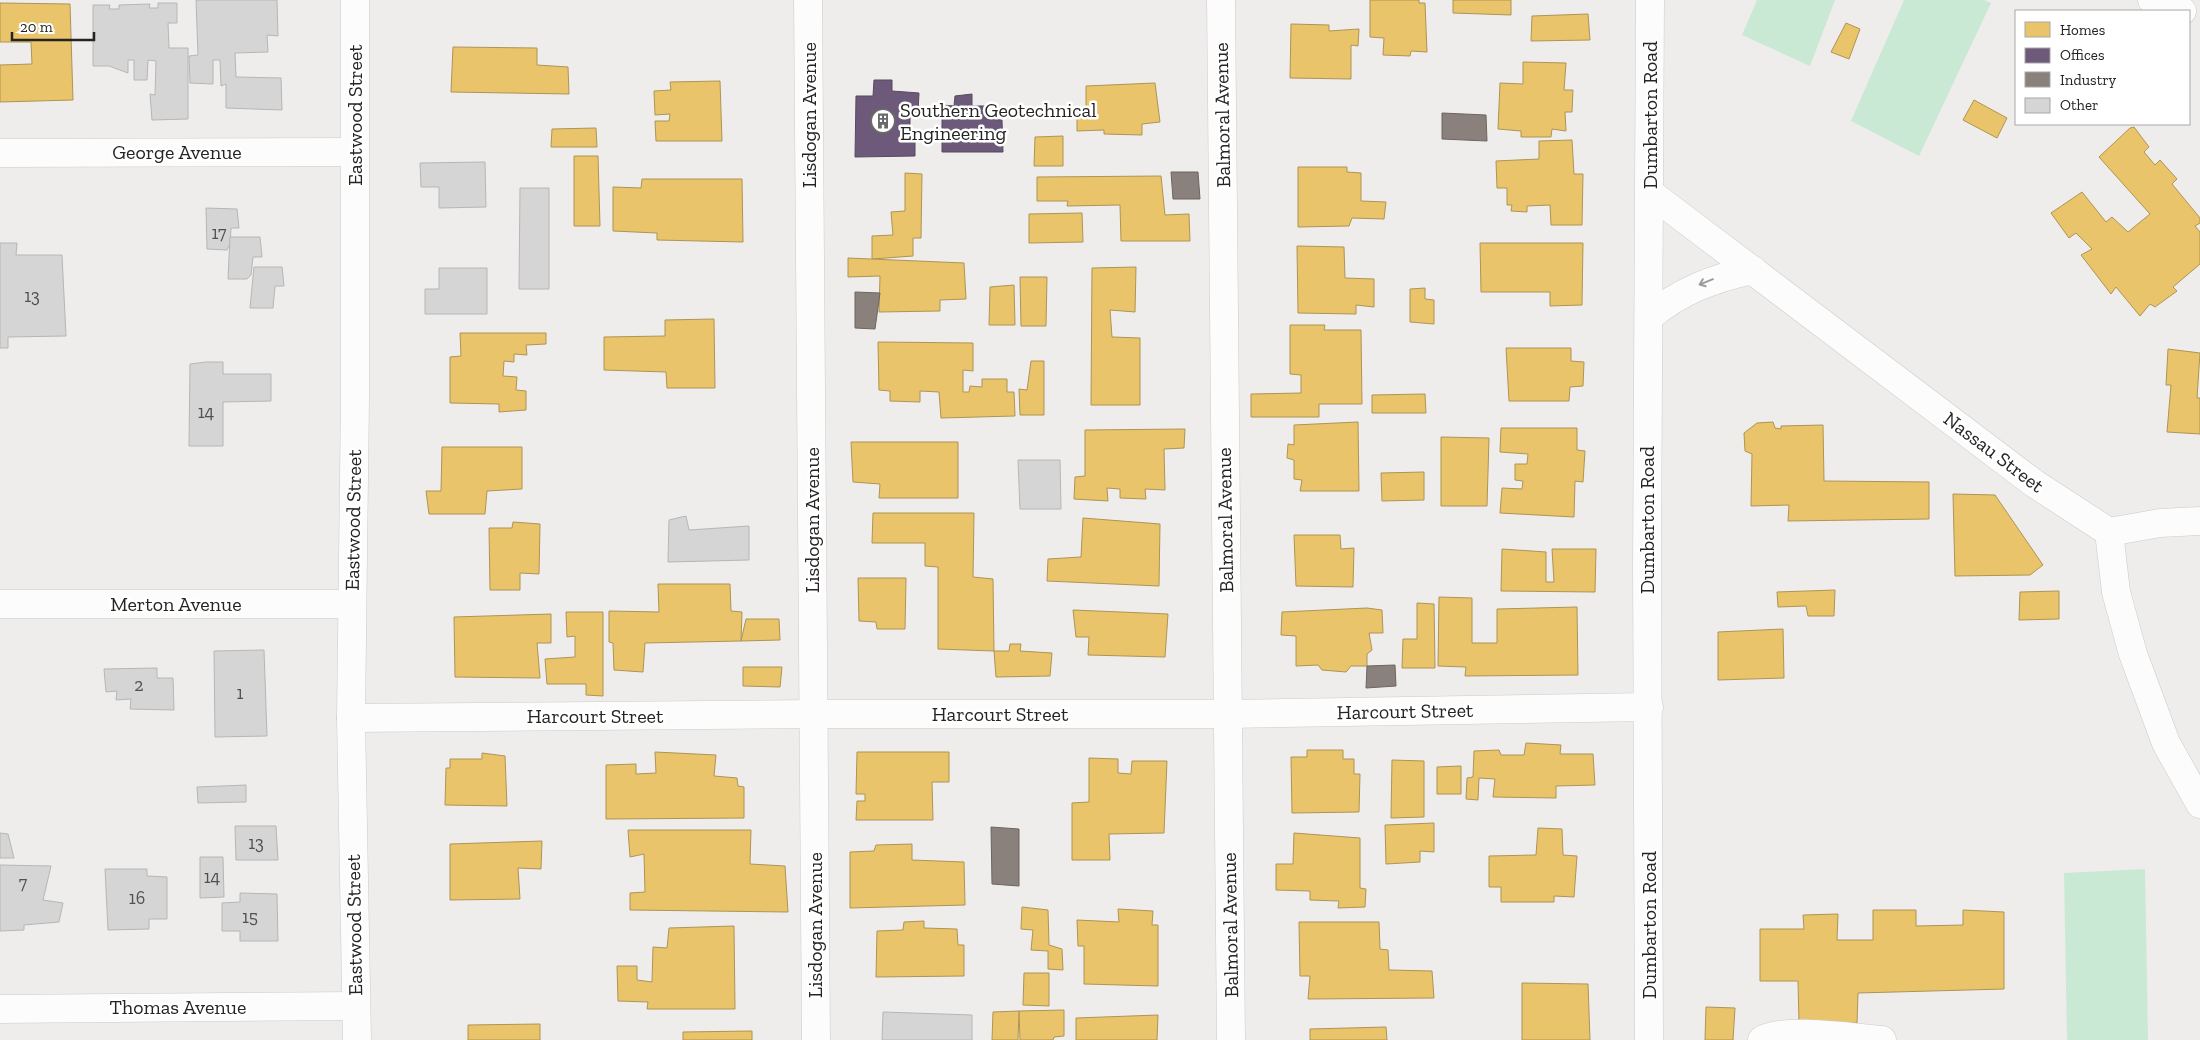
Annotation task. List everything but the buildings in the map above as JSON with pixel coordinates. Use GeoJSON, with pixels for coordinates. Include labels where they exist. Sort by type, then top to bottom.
{"type":"FeatureCollection","features":[{"type":"Feature","properties":{"kind":"street","name":"Eastwood Street"},"geometry":{"type":"LineString","coordinates":[[355,0],[356,398],[351,718],[357,1040]]}},
{"type":"Feature","properties":{"kind":"street","name":"Lisdogan Avenue"},"geometry":{"type":"LineString","coordinates":[[808,0],[816,1040]]}},
{"type":"Feature","properties":{"kind":"street","name":"Balmoral Avenue"},"geometry":{"type":"LineString","coordinates":[[1221,0],[1231,1040]]}},
{"type":"Feature","properties":{"kind":"street","name":"Dumbarton Road"},"geometry":{"type":"LineString","coordinates":[[1649,1040],[1649,707],[1646,567],[1650,0]]}},
{"type":"Feature","properties":{"kind":"street"},"geometry":{"type":"LineString","coordinates":[[2152,0],[2179,10]]}},
{"type":"Feature","properties":{"kind":"street","name":"George Avenue"},"geometry":{"type":"LineString","coordinates":[[0,153],[354,152]]}},
{"type":"Feature","properties":{"kind":"street","name":"Nassau Street"},"geometry":{"type":"LineString","coordinates":[[1650,193],[2035,484],[2109,532]]}},
{"type":"Feature","properties":{"kind":"street"},"geometry":{"type":"LineString","coordinates":[[1649,317],[1689,290],[1721,277],[1753,270]]}},
{"type":"Feature","properties":{"kind":"street"},"geometry":{"type":"LineString","coordinates":[[2200,521],[2160,523],[2109,532],[2116,592],[2133,654],[2166,743],[2200,804]]}},
{"type":"Feature","properties":{"kind":"street","name":"Merton Avenue"},"geometry":{"type":"LineString","coordinates":[[0,604],[352,604]]}},
{"type":"Feature","properties":{"kind":"street","name":"Harcourt Street"},"geometry":{"type":"LineString","coordinates":[[351,718],[814,714],[1227,714],[1649,707]]}},
{"type":"Feature","properties":{"kind":"street","name":"Thomas Avenue"},"geometry":{"type":"LineString","coordinates":[[0,1009],[356,1006]]}},
{"type":"Feature","properties":{"kind":"street"},"geometry":{"type":"LineString","coordinates":[[1762,1040],[1769,1035],[1789,1034],[1882,1040]]}},
{"type":"Feature","properties":{"kind":"green space"},"geometry":{"type":"Polygon","coordinates":[[[1757,0],[1835,0],[1810,66],[1742,35],[1757,0]]]}},
{"type":"Feature","properties":{"kind":"green space"},"geometry":{"type":"Polygon","coordinates":[[[1904,0],[1984,0],[1991,3],[1919,156],[1851,121],[1904,0]]]}},
{"type":"Feature","properties":{"kind":"green space"},"geometry":{"type":"Polygon","coordinates":[[[2145,869],[2148,1040],[2067,1040],[2064,873],[2145,869]]]}},
{"type":"Feature","properties":{"kind":"place","name":"Southern Geotechnical Engineering"},"geometry":{"type":"Point","coordinates":[883,121]}}]}
